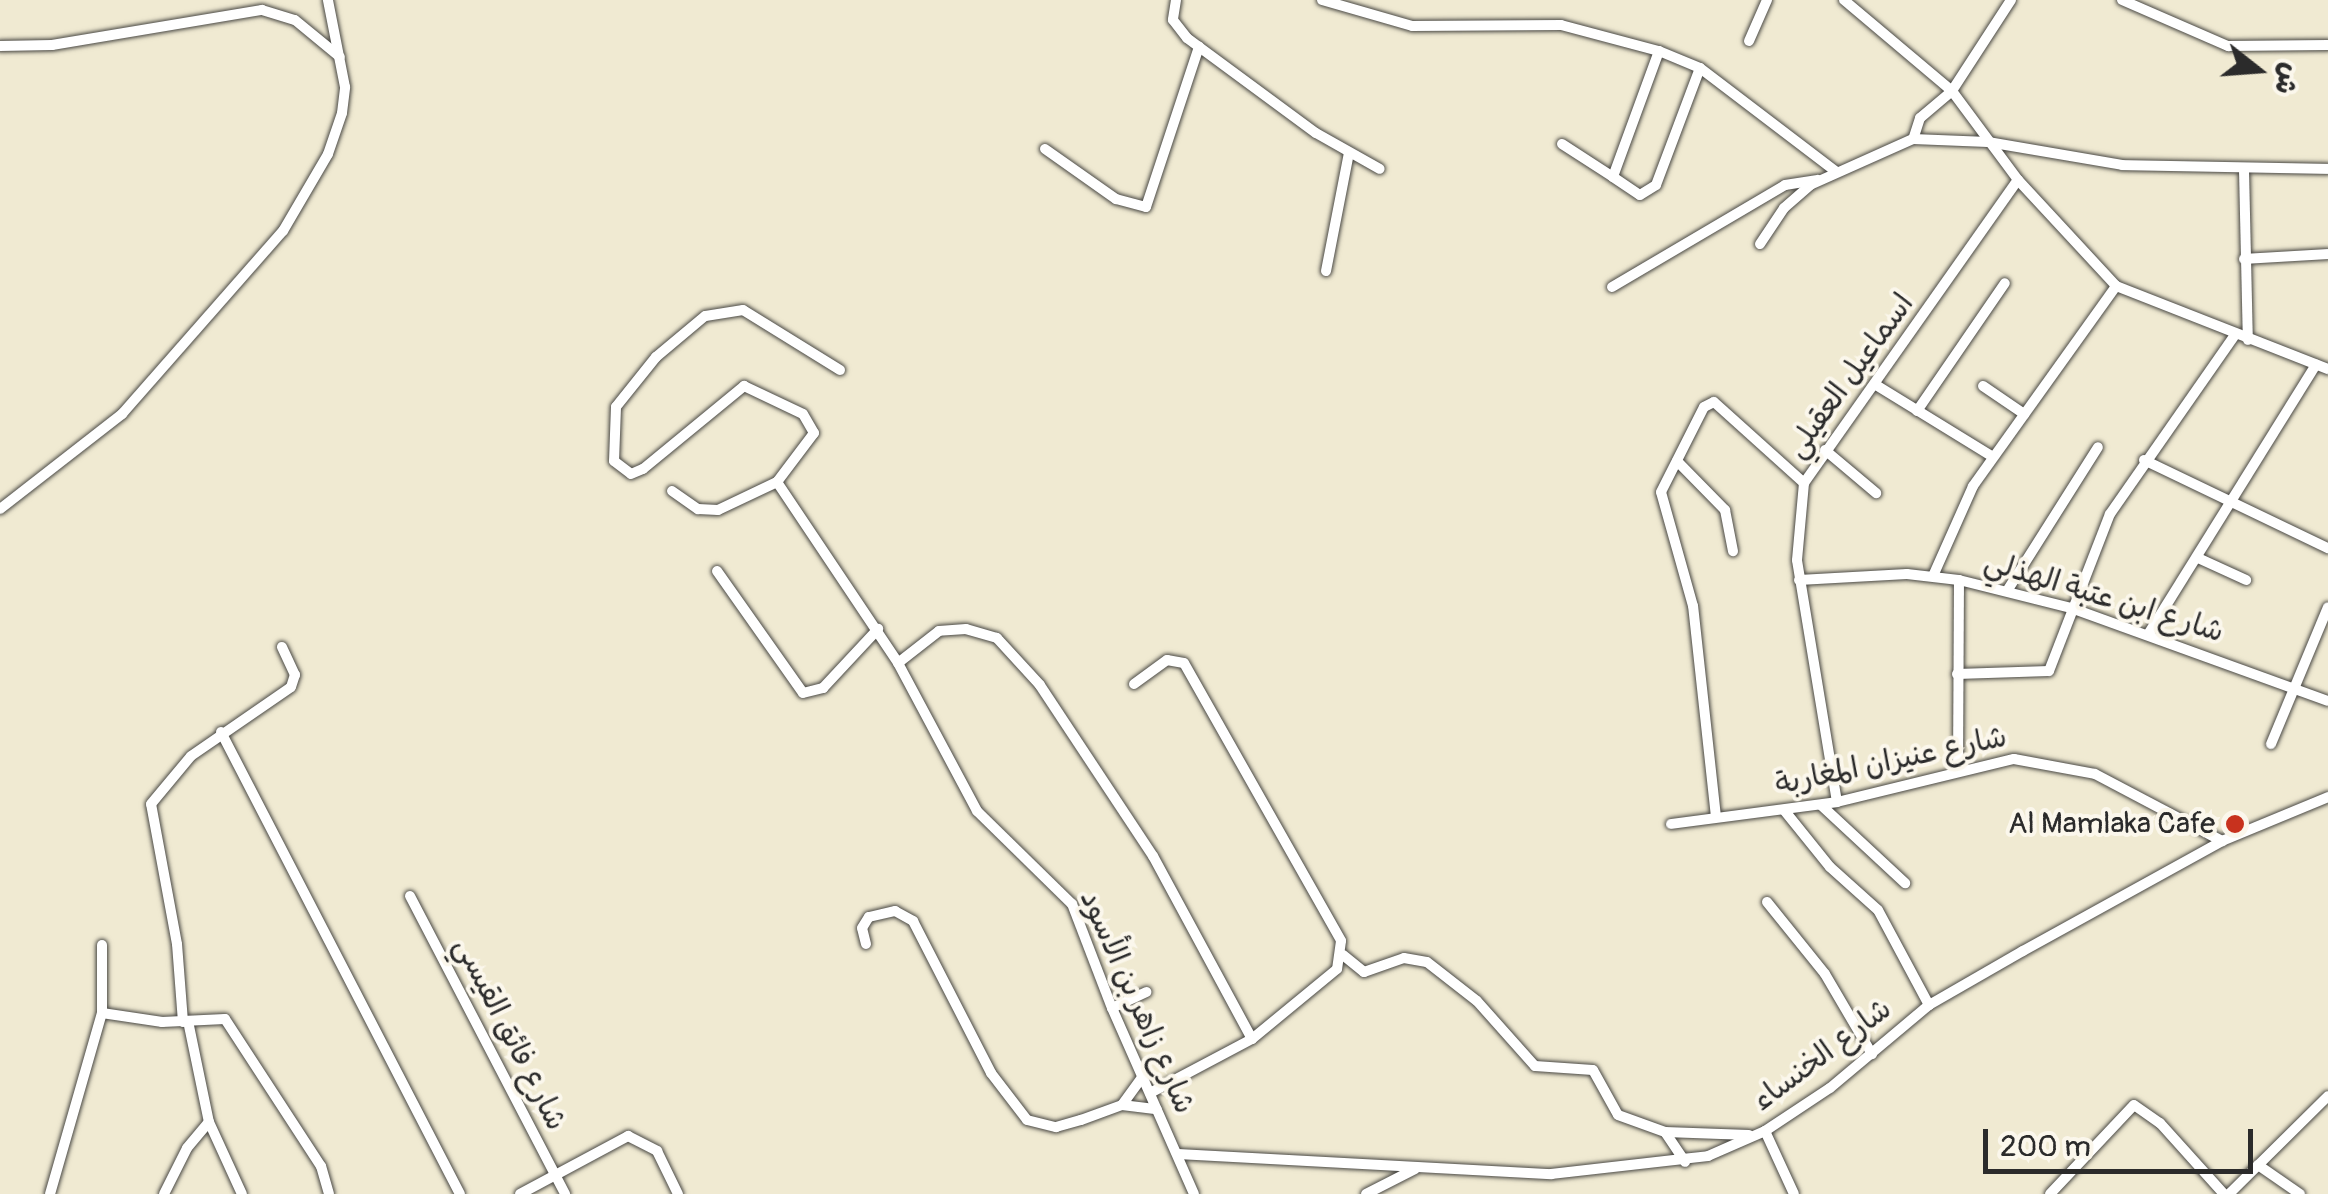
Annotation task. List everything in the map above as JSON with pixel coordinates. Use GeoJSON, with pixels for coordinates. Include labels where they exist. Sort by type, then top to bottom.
{"type":"FeatureCollection","features":[{"type":"Feature","properties":{"kind":"street"},"geometry":{"type":"LineString","coordinates":[[0,509],[122,414],[283,231],[336,135],[345,87],[328,0]]}},
{"type":"Feature","properties":{"kind":"street"},"geometry":{"type":"LineString","coordinates":[[1176,0],[1175,24],[1199,47],[1349,153],[1380,169]]}},
{"type":"Feature","properties":{"kind":"street"},"geometry":{"type":"LineString","coordinates":[[1322,0],[1412,26],[1561,25],[1659,51],[1700,68],[1835,171]]}},
{"type":"Feature","properties":{"kind":"street"},"geometry":{"type":"LineString","coordinates":[[1748,41],[1767,0]]}},
{"type":"Feature","properties":{"kind":"street"},"geometry":{"type":"LineString","coordinates":[[1844,0],[1952,91],[2018,180],[2116,286],[2235,336],[2328,368]]}},
{"type":"Feature","properties":{"kind":"street"},"geometry":{"type":"LineString","coordinates":[[1913,139],[1923,113],[1952,91],[2011,0]]}},
{"type":"Feature","properties":{"kind":"street"},"geometry":{"type":"LineString","coordinates":[[2122,0],[2228,46],[2328,45]]}},
{"type":"Feature","properties":{"kind":"street"},"geometry":{"type":"LineString","coordinates":[[0,46],[52,45],[262,10],[296,20],[340,57]]}},
{"type":"Feature","properties":{"kind":"street"},"geometry":{"type":"LineString","coordinates":[[1045,149],[1106,193],[1146,207],[1199,47]]}},
{"type":"Feature","properties":{"kind":"street"},"geometry":{"type":"LineString","coordinates":[[1613,177],[1659,51]]}},
{"type":"Feature","properties":{"kind":"street"},"geometry":{"type":"LineString","coordinates":[[1562,144],[1634,192],[1650,194],[1700,68]]}},
{"type":"Feature","properties":{"kind":"street"},"geometry":{"type":"LineString","coordinates":[[1760,244],[1784,208],[1818,180],[1913,139],[1988,142],[2122,165],[2328,169]]}},
{"type":"Feature","properties":{"kind":"street"},"geometry":{"type":"LineString","coordinates":[[1326,271],[1349,153]]}},
{"type":"Feature","properties":{"kind":"street"},"geometry":{"type":"LineString","coordinates":[[2244,170],[2248,340]]}},
{"type":"Feature","properties":{"kind":"street"},"geometry":{"type":"LineString","coordinates":[[1612,287],[1785,186],[1818,180]]}},
{"type":"Feature","properties":{"kind":"street","name":"اسماعيل العقيلي"},"geometry":{"type":"LineString","coordinates":[[1836,802],[1799,580],[1796,528],[1804,483],[2018,180]]}},
{"type":"Feature","properties":{"kind":"street"},"geometry":{"type":"LineString","coordinates":[[2244,259],[2328,254]]}},
{"type":"Feature","properties":{"kind":"street"},"geometry":{"type":"LineString","coordinates":[[1917,410],[2005,284]]}},
{"type":"Feature","properties":{"kind":"street"},"geometry":{"type":"LineString","coordinates":[[1933,576],[1961,506],[2116,286]]}},
{"type":"Feature","properties":{"kind":"street"},"geometry":{"type":"LineString","coordinates":[[672,490],[698,509],[718,510],[776,482],[814,428],[803,414],[760,388],[740,388],[631,474],[614,461],[616,407],[668,346],[717,312],[761,318],[840,370]]}},
{"type":"Feature","properties":{"kind":"street"},"geometry":{"type":"LineString","coordinates":[[1957,674],[2045,673],[2100,533],[2144,460],[2235,336]]}},
{"type":"Feature","properties":{"kind":"street"},"geometry":{"type":"LineString","coordinates":[[2149,634],[2316,365]]}},
{"type":"Feature","properties":{"kind":"street"},"geometry":{"type":"LineString","coordinates":[[1876,385],[1993,457]]}},
{"type":"Feature","properties":{"kind":"street"},"geometry":{"type":"LineString","coordinates":[[1982,386],[2024,414]]}},
{"type":"Feature","properties":{"kind":"street"},"geometry":{"type":"LineString","coordinates":[[1716,817],[1689,584],[1660,500],[1704,407],[1714,402],[1804,483]]}},
{"type":"Feature","properties":{"kind":"street"},"geometry":{"type":"LineString","coordinates":[[2007,591],[2098,447]]}},
{"type":"Feature","properties":{"kind":"street"},"geometry":{"type":"LineString","coordinates":[[1825,450],[1876,492]]}},
{"type":"Feature","properties":{"kind":"street"},"geometry":{"type":"LineString","coordinates":[[2144,460],[2328,548]]}},
{"type":"Feature","properties":{"kind":"street"},"geometry":{"type":"LineString","coordinates":[[1676,461],[1725,510],[1732,551]]}},
{"type":"Feature","properties":{"kind":"street","name":"شارع زاهر بن الأسود"},"geometry":{"type":"LineString","coordinates":[[776,482],[878,629],[977,811],[1072,904],[1112,1008],[1194,1194]]}},
{"type":"Feature","properties":{"kind":"street"},"geometry":{"type":"LineString","coordinates":[[2198,558],[2246,580]]}},
{"type":"Feature","properties":{"kind":"street"},"geometry":{"type":"LineString","coordinates":[[716,572],[803,693],[823,688],[878,629]]}},
{"type":"Feature","properties":{"kind":"street","name":"شارع ابن عتبة الهذلي"},"geometry":{"type":"LineString","coordinates":[[1799,580],[1933,576],[1959,580],[2072,608],[2328,701]]}},
{"type":"Feature","properties":{"kind":"street"},"geometry":{"type":"LineString","coordinates":[[1958,769],[1959,580]]}},
{"type":"Feature","properties":{"kind":"street"},"geometry":{"type":"LineString","coordinates":[[2271,744],[2328,607]]}},
{"type":"Feature","properties":{"kind":"street"},"geometry":{"type":"LineString","coordinates":[[898,663],[939,631],[966,629],[998,638],[1040,686],[1153,856],[1252,1039]]}},
{"type":"Feature","properties":{"kind":"street"},"geometry":{"type":"LineString","coordinates":[[242,1194],[209,1122],[186,1021],[177,944],[149,812],[159,789],[221,732],[291,687],[294,670],[282,647]]}},
{"type":"Feature","properties":{"kind":"street"},"geometry":{"type":"LineString","coordinates":[[1134,684],[1168,660],[1184,663],[1343,955],[1367,972],[1404,958],[1423,960],[1476,1001],[1535,1066],[1586,1067],[1618,1115],[1665,1132],[1760,1133],[1794,1194]]}},
{"type":"Feature","properties":{"kind":"street"},"geometry":{"type":"LineString","coordinates":[[221,732],[265,828],[460,1194]]}},
{"type":"Feature","properties":{"kind":"street","name":"شارع عنيزان المغاربة"},"geometry":{"type":"LineString","coordinates":[[1671,824],[1821,805],[1958,769],[2014,759],[2066,765],[2118,784],[2222,841]]}},
{"type":"Feature","properties":{"kind":"street","name":"شارع الخنساء"},"geometry":{"type":"LineString","coordinates":[[1178,1154],[1551,1174],[1685,1162],[1760,1133],[1872,1054],[1930,1006],[2222,841],[2328,797]]}},
{"type":"Feature","properties":{"kind":"street"},"geometry":{"type":"LineString","coordinates":[[1821,805],[1905,883]]}},
{"type":"Feature","properties":{"kind":"street"},"geometry":{"type":"LineString","coordinates":[[1784,810],[1830,868],[1878,910],[1930,1006]]}},
{"type":"Feature","properties":{"kind":"street","name":"شارع فائق القيسي"},"geometry":{"type":"LineString","coordinates":[[410,896],[565,1194]]}},
{"type":"Feature","properties":{"kind":"street"},"geometry":{"type":"LineString","coordinates":[[1768,902],[1824,974],[1872,1054]]}},
{"type":"Feature","properties":{"kind":"street"},"geometry":{"type":"LineString","coordinates":[[866,944],[862,928],[869,917],[895,911],[913,921],[990,1073],[1027,1120],[1056,1127],[1122,1105],[1157,1108]]}},
{"type":"Feature","properties":{"kind":"street"},"geometry":{"type":"LineString","coordinates":[[50,1194],[102,1013],[102,945]]}},
{"type":"Feature","properties":{"kind":"street"},"geometry":{"type":"LineString","coordinates":[[1150,1093],[1252,1039],[1312,995],[1343,955]]}},
{"type":"Feature","properties":{"kind":"street"},"geometry":{"type":"LineString","coordinates":[[1112,1008],[1146,992]]}},
{"type":"Feature","properties":{"kind":"street"},"geometry":{"type":"LineString","coordinates":[[102,1013],[186,1021],[218,1016],[233,1026],[321,1166],[329,1194]]}},
{"type":"Feature","properties":{"kind":"street"},"geometry":{"type":"LineString","coordinates":[[1122,1105],[1142,1077]]}},
{"type":"Feature","properties":{"kind":"street"},"geometry":{"type":"LineString","coordinates":[[2050,1194],[2134,1104],[2160,1122],[2226,1194],[2328,1096]]}},
{"type":"Feature","properties":{"kind":"street"},"geometry":{"type":"LineString","coordinates":[[164,1194],[187,1148],[209,1122]]}},
{"type":"Feature","properties":{"kind":"street"},"geometry":{"type":"LineString","coordinates":[[1665,1132],[1685,1162]]}},
{"type":"Feature","properties":{"kind":"street"},"geometry":{"type":"LineString","coordinates":[[520,1194],[615,1141],[640,1138],[657,1152],[678,1194]]}},
{"type":"Feature","properties":{"kind":"street"},"geometry":{"type":"LineString","coordinates":[[2258,1165],[2300,1194]]}},
{"type":"Feature","properties":{"kind":"street"},"geometry":{"type":"LineString","coordinates":[[1366,1194],[1416,1168]]}},
{"type":"Feature","properties":{"kind":"place","name":"Al Mamlaka Cafe"},"geometry":{"type":"Point","coordinates":[2235,824]}}]}
